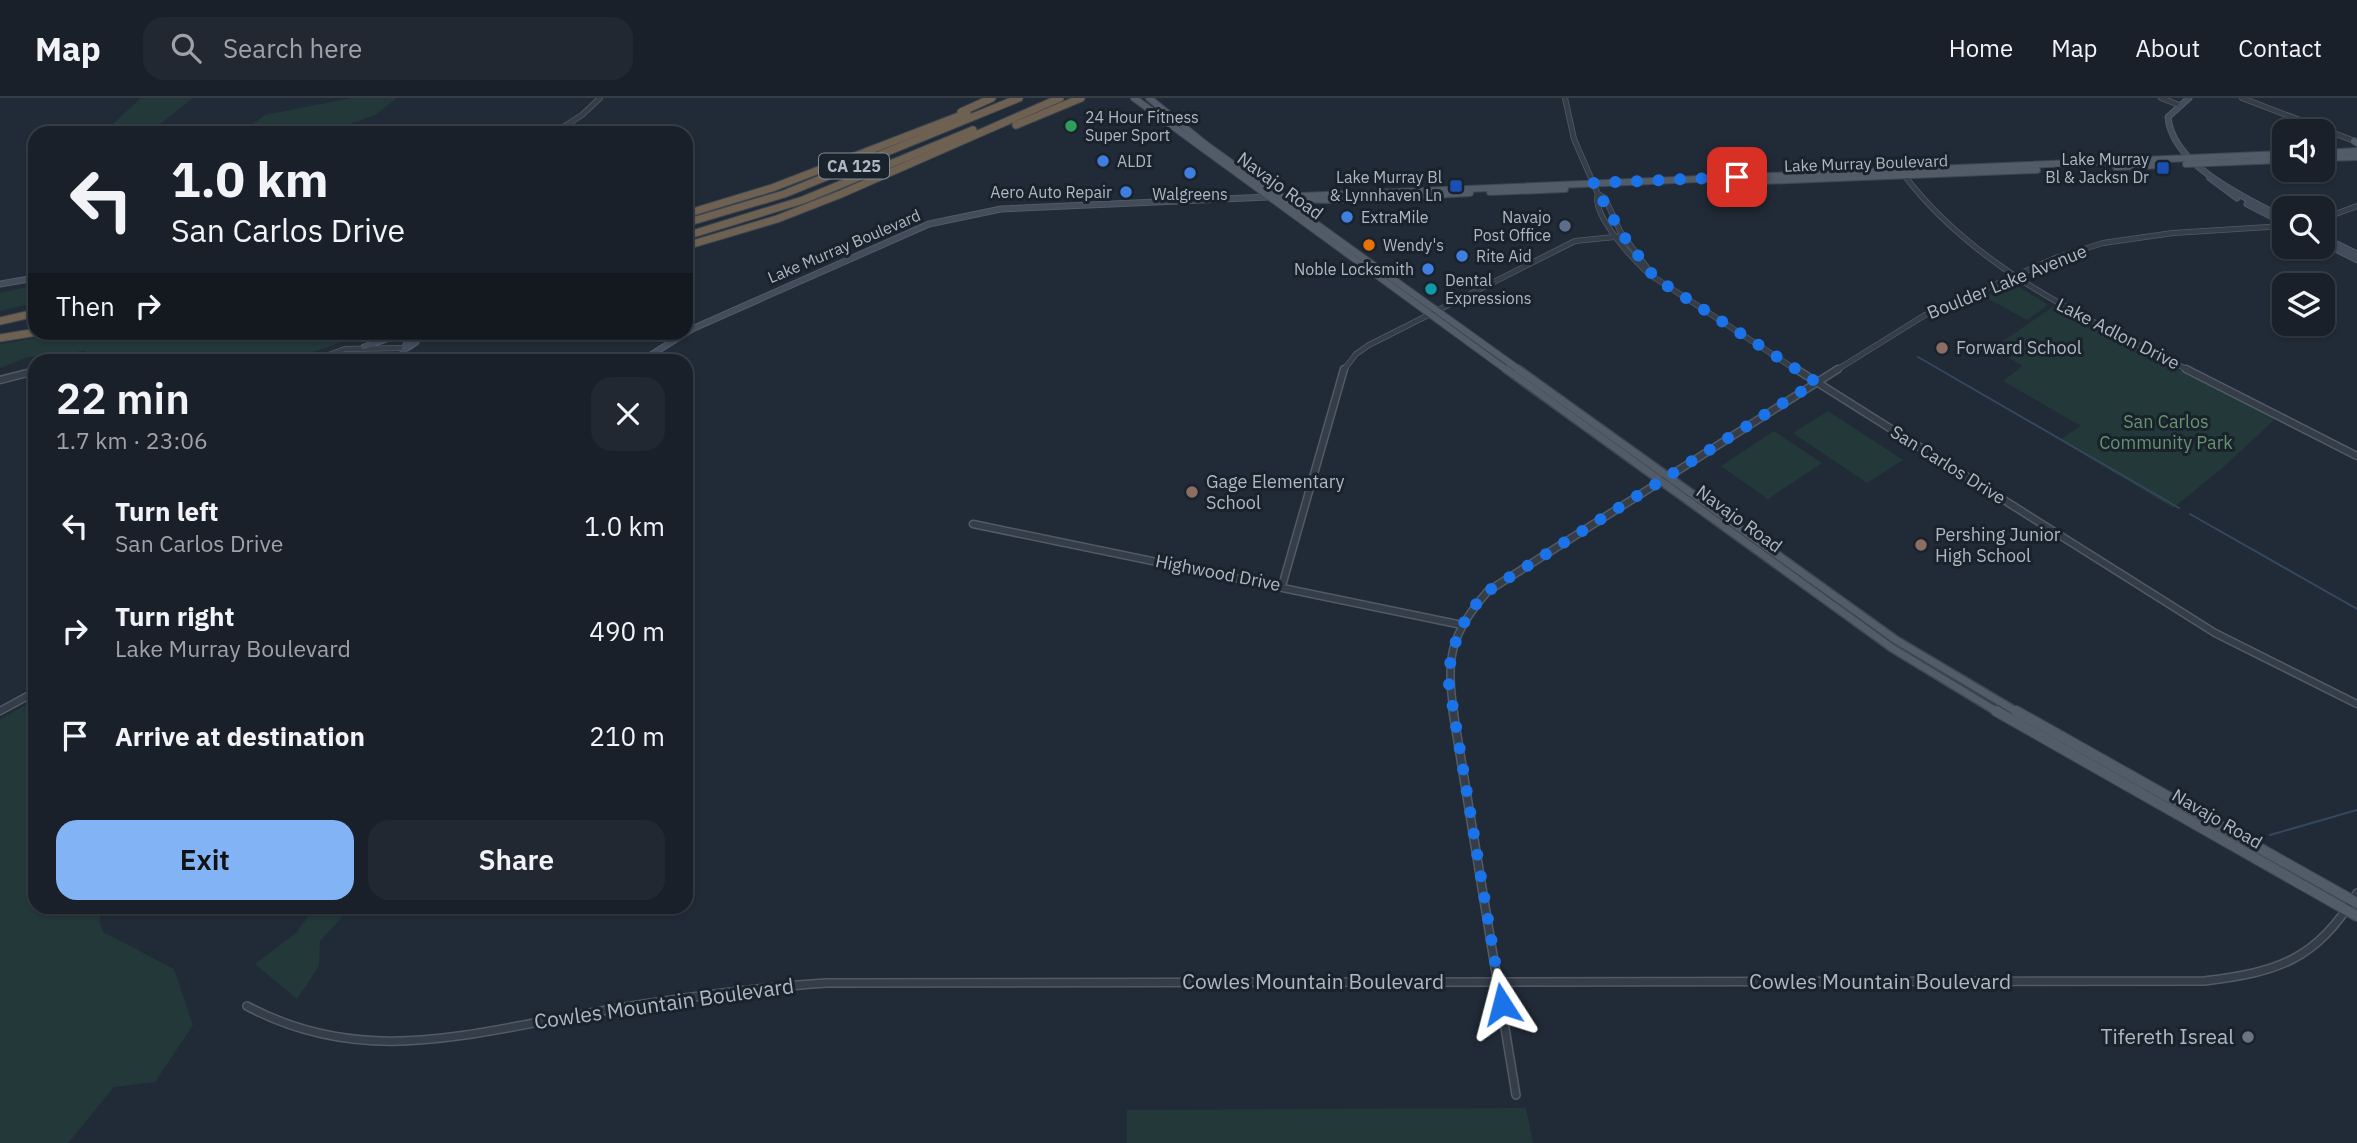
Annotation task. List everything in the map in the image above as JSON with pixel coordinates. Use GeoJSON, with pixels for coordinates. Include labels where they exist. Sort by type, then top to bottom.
{"type":"FeatureCollection","features":[{"type":"Feature","properties":{"kind":"highway"},"geometry":{"type":"LineString","coordinates":[[893,141],[992,98]]}},
{"type":"Feature","properties":{"kind":"highway"},"geometry":{"type":"LineString","coordinates":[[693,212],[772,188],[1006,98]]}},
{"type":"Feature","properties":{"kind":"highway","name":"CA 125"},"geometry":{"type":"LineString","coordinates":[[693,221],[784,194],[1019,98]]}},
{"type":"Feature","properties":{"kind":"highway","name":"CA 125"},"geometry":{"type":"LineString","coordinates":[[693,234],[803,200],[1051,98]]}},
{"type":"Feature","properties":{"kind":"highway"},"geometry":{"type":"LineString","coordinates":[[888,174],[1060,98]]}},
{"type":"Feature","properties":{"kind":"highway"},"geometry":{"type":"LineString","coordinates":[[693,244],[777,219],[1081,98]]}},
{"type":"Feature","properties":{"kind":"highway"},"geometry":{"type":"LineString","coordinates":[[0,321],[28,315]]}},
{"type":"Feature","properties":{"kind":"highway"},"geometry":{"type":"LineString","coordinates":[[0,337],[28,332]]}},
{"type":"Feature","properties":{"kind":"main road","name":"Navajo Road"},"geometry":{"type":"LineString","coordinates":[[1135,98],[1170,127],[1429,314],[1663,480],[1896,640],[1960,680],[2356,899]]}},
{"type":"Feature","properties":{"kind":"main road","name":"Navajo Road"},"geometry":{"type":"LineString","coordinates":[[1149,98],[1205,144],[1438,310],[1864,629],[1957,689],[2353,914]]}},
{"type":"Feature","properties":{"kind":"main road"},"geometry":{"type":"LineString","coordinates":[[2189,98],[2168,117],[2167,128],[2172,139],[2223,189],[2272,218]]}},
{"type":"Feature","properties":{"kind":"main road"},"geometry":{"type":"LineString","coordinates":[[1170,127],[1199,144],[1205,144]]}},
{"type":"Feature","properties":{"kind":"main road"},"geometry":{"type":"LineString","coordinates":[[1198,147],[1239,168]]}},
{"type":"Feature","properties":{"kind":"main road"},"geometry":{"type":"LineString","coordinates":[[2335,152],[2357,151]]}},
{"type":"Feature","properties":{"kind":"main road"},"geometry":{"type":"LineString","coordinates":[[2335,158],[2357,157]]}},
{"type":"Feature","properties":{"kind":"main road","name":"Lake Murray Boulevard"},"geometry":{"type":"LineString","coordinates":[[1281,197],[1296,201],[1456,194],[1483,187],[1596,188],[1902,172],[2272,158]]}},
{"type":"Feature","properties":{"kind":"main road","name":"Lake Murray Boulevard"},"geometry":{"type":"LineString","coordinates":[[693,329],[929,224],[1001,209],[1891,176],[1914,169],[2193,161]]}},
{"type":"Feature","properties":{"kind":"main road"},"geometry":{"type":"LineString","coordinates":[[2209,175],[2272,211]]}},
{"type":"Feature","properties":{"kind":"main road"},"geometry":{"type":"LineString","coordinates":[[2335,243],[2357,254]]}},
{"type":"Feature","properties":{"kind":"main road"},"geometry":{"type":"LineString","coordinates":[[2335,249],[2357,260]]}},
{"type":"Feature","properties":{"kind":"main road"},"geometry":{"type":"LineString","coordinates":[[1345,253],[1367,266],[1378,266]]}},
{"type":"Feature","properties":{"kind":"main road"},"geometry":{"type":"LineString","coordinates":[[0,284],[28,279]]}},
{"type":"Feature","properties":{"kind":"main road"},"geometry":{"type":"LineString","coordinates":[[364,347],[384,340]]}},
{"type":"Feature","properties":{"kind":"main road"},"geometry":{"type":"LineString","coordinates":[[404,354],[409,340]]}},
{"type":"Feature","properties":{"kind":"main road"},"geometry":{"type":"LineString","coordinates":[[407,348],[417,340]]}},
{"type":"Feature","properties":{"kind":"main road","name":"Lake Murray Boulevard"},"geometry":{"type":"LineString","coordinates":[[652,354],[675,340]]}},
{"type":"Feature","properties":{"kind":"street"},"geometry":{"type":"LineString","coordinates":[[566,126],[582,116],[600,98]]}},
{"type":"Feature","properties":{"kind":"street"},"geometry":{"type":"LineString","coordinates":[[1565,98],[1574,139],[1596,188]]}},
{"type":"Feature","properties":{"kind":"street"},"geometry":{"type":"LineString","coordinates":[[2161,98],[2179,105]]}},
{"type":"Feature","properties":{"kind":"street"},"geometry":{"type":"LineString","coordinates":[[2242,98],[2356,142]]}},
{"type":"Feature","properties":{"kind":"street","name":"Lake Adlon Drive"},"geometry":{"type":"LineString","coordinates":[[1902,172],[1952,228],[2015,276],[2077,314],[2357,456]]}},
{"type":"Feature","properties":{"kind":"street","name":"San Carlos Drive"},"geometry":{"type":"LineString","coordinates":[[1596,188],[1605,198],[1624,236],[1655,278]]}},
{"type":"Feature","properties":{"kind":"street","name":"San Carlos Drive"},"geometry":{"type":"LineString","coordinates":[[1596,188],[1595,199],[1614,237],[1631,259],[1655,278],[2215,633],[2357,704]]}},
{"type":"Feature","properties":{"kind":"street"},"geometry":{"type":"LineString","coordinates":[[2335,214],[2357,206]]}},
{"type":"Feature","properties":{"kind":"street","name":"Boulder Lake Avenue"},"geometry":{"type":"LineString","coordinates":[[1516,1095],[1448,678],[1452,649],[1462,625],[1488,591],[1925,315],[2058,257],[2132,238],[2272,226]]}},
{"type":"Feature","properties":{"kind":"street"},"geometry":{"type":"LineString","coordinates":[[1282,586],[1344,369],[1356,354],[1575,241],[1624,236]]}},
{"type":"Feature","properties":{"kind":"street"},"geometry":{"type":"LineString","coordinates":[[331,354],[364,347],[407,348]]}},
{"type":"Feature","properties":{"kind":"street"},"geometry":{"type":"LineString","coordinates":[[0,380],[28,373]]}},
{"type":"Feature","properties":{"kind":"street","name":"Highwood Drive"},"geometry":{"type":"LineString","coordinates":[[973,524],[1462,625]]}},
{"type":"Feature","properties":{"kind":"street"},"geometry":{"type":"LineString","coordinates":[[0,711],[28,696]]}},
{"type":"Feature","properties":{"kind":"street","name":"Cowles Mountain Boulevard"},"geometry":{"type":"LineString","coordinates":[[247,1006],[277,1023],[319,1035],[369,1042],[425,1040],[753,987],[786,985],[2204,981],[2246,977],[2281,967],[2307,955],[2353,914],[2356,899]]}},
{"type":"Feature","properties":{"kind":"green space"},"geometry":{"type":"Polygon","coordinates":[[[141,98],[193,98],[158,126],[111,126],[141,98]]]}},
{"type":"Feature","properties":{"kind":"green space"},"geometry":{"type":"Polygon","coordinates":[[[351,98],[397,98],[375,115],[344,126],[250,126],[265,115],[351,98]]]}},
{"type":"Feature","properties":{"kind":"green space"},"geometry":{"type":"Polygon","coordinates":[[[2015,284],[2048,305],[2027,320],[1985,297],[2015,284]]]}},
{"type":"Feature","properties":{"kind":"green space"},"geometry":{"type":"Polygon","coordinates":[[[28,287],[28,305],[0,311],[0,293],[28,287]]]}},
{"type":"Feature","properties":{"kind":"green space","name":"San Carlos Community Park"},"geometry":{"type":"Polygon","coordinates":[[[2054,306],[2272,416],[2274,420],[2220,470],[2173,508],[2059,440],[2081,426],[2003,381],[2023,366],[1993,348],[2054,306]]]}},
{"type":"Feature","properties":{"kind":"green space"},"geometry":{"type":"Polygon","coordinates":[[[28,339],[348,340],[307,354],[91,354],[84,351],[28,354],[28,357],[0,368],[0,344],[28,339]]]}},
{"type":"Feature","properties":{"kind":"green space"},"geometry":{"type":"Polygon","coordinates":[[[1828,411],[1903,460],[1867,483],[1793,433],[1828,411]]]}},
{"type":"Feature","properties":{"kind":"green space"},"geometry":{"type":"Polygon","coordinates":[[[1774,431],[1822,463],[1768,499],[1721,466],[1774,431]]]}},
{"type":"Feature","properties":{"kind":"green space"},"geometry":{"type":"Polygon","coordinates":[[[28,703],[28,914],[102,914],[99,920],[103,932],[174,969],[193,1025],[155,1082],[114,1087],[68,1143],[0,1143],[0,720],[28,703]]]}},
{"type":"Feature","properties":{"kind":"green space"},"geometry":{"type":"Polygon","coordinates":[[[310,914],[345,914],[320,941],[319,966],[297,999],[255,964],[296,933],[310,914]]]}},
{"type":"Feature","properties":{"kind":"green space"},"geometry":{"type":"Polygon","coordinates":[[[1526,1108],[1533,1143],[1127,1143],[1127,1110],[1526,1108]]]}},
{"type":"Feature","properties":{"kind":"waterway"},"geometry":{"type":"LineString","coordinates":[[1918,357],[2179,508]]}},
{"type":"Feature","properties":{"kind":"waterway"},"geometry":{"type":"LineString","coordinates":[[2190,514],[2357,609]]}},
{"type":"Feature","properties":{"kind":"waterway"},"geometry":{"type":"LineString","coordinates":[[2270,835],[2357,810]]}},
{"type":"Feature","properties":{"kind":"place","name":"24 Hour Fitness Super Sport"},"geometry":{"type":"Point","coordinates":[1071,126]}},
{"type":"Feature","properties":{"kind":"place","name":"ALDI"},"geometry":{"type":"Point","coordinates":[1103,161]}},
{"type":"Feature","properties":{"kind":"place","name":"Lake Murray Bl & Jacksn Dr"},"geometry":{"type":"Point","coordinates":[2163,168]}},
{"type":"Feature","properties":{"kind":"place","name":"Walgreens"},"geometry":{"type":"Point","coordinates":[1190,173]}},
{"type":"Feature","properties":{"kind":"place","name":"Lake Murray Bl & Lynnhaven Ln"},"geometry":{"type":"Point","coordinates":[1456,186]}},
{"type":"Feature","properties":{"kind":"place","name":"Aero Auto Repair"},"geometry":{"type":"Point","coordinates":[1126,192]}},
{"type":"Feature","properties":{"kind":"place","name":"ExtraMile"},"geometry":{"type":"Point","coordinates":[1347,217]}},
{"type":"Feature","properties":{"kind":"place","name":"Navajo Post Office"},"geometry":{"type":"Point","coordinates":[1565,226]}},
{"type":"Feature","properties":{"kind":"place","name":"Wendy's"},"geometry":{"type":"Point","coordinates":[1369,245]}},
{"type":"Feature","properties":{"kind":"place","name":"Rite Aid"},"geometry":{"type":"Point","coordinates":[1462,256]}},
{"type":"Feature","properties":{"kind":"place","name":"Noble Locksmith"},"geometry":{"type":"Point","coordinates":[1428,269]}},
{"type":"Feature","properties":{"kind":"place","name":"Dental Expressions"},"geometry":{"type":"Point","coordinates":[1431,289]}},
{"type":"Feature","properties":{"kind":"place","name":"Forward School"},"geometry":{"type":"Point","coordinates":[1942,348]}},
{"type":"Feature","properties":{"kind":"place","name":"Gage Elementary School"},"geometry":{"type":"Point","coordinates":[1192,492]}},
{"type":"Feature","properties":{"kind":"place","name":"Pershing Junior High School"},"geometry":{"type":"Point","coordinates":[1921,545]}},
{"type":"Feature","properties":{"kind":"place","name":"Tifereth Isreal"},"geometry":{"type":"Point","coordinates":[2248,1037]}},
{"type":"Feature","properties":{"kind":"route"},"geometry":{"type":"LineString","coordinates":[[1502,1004],[1457,742],[1448,678],[1452,649],[1468,616],[1488,591],[1816,382],[1655,278],[1622,234],[1605,198],[1598,194],[1593,183],[1737,177]]}}]}
